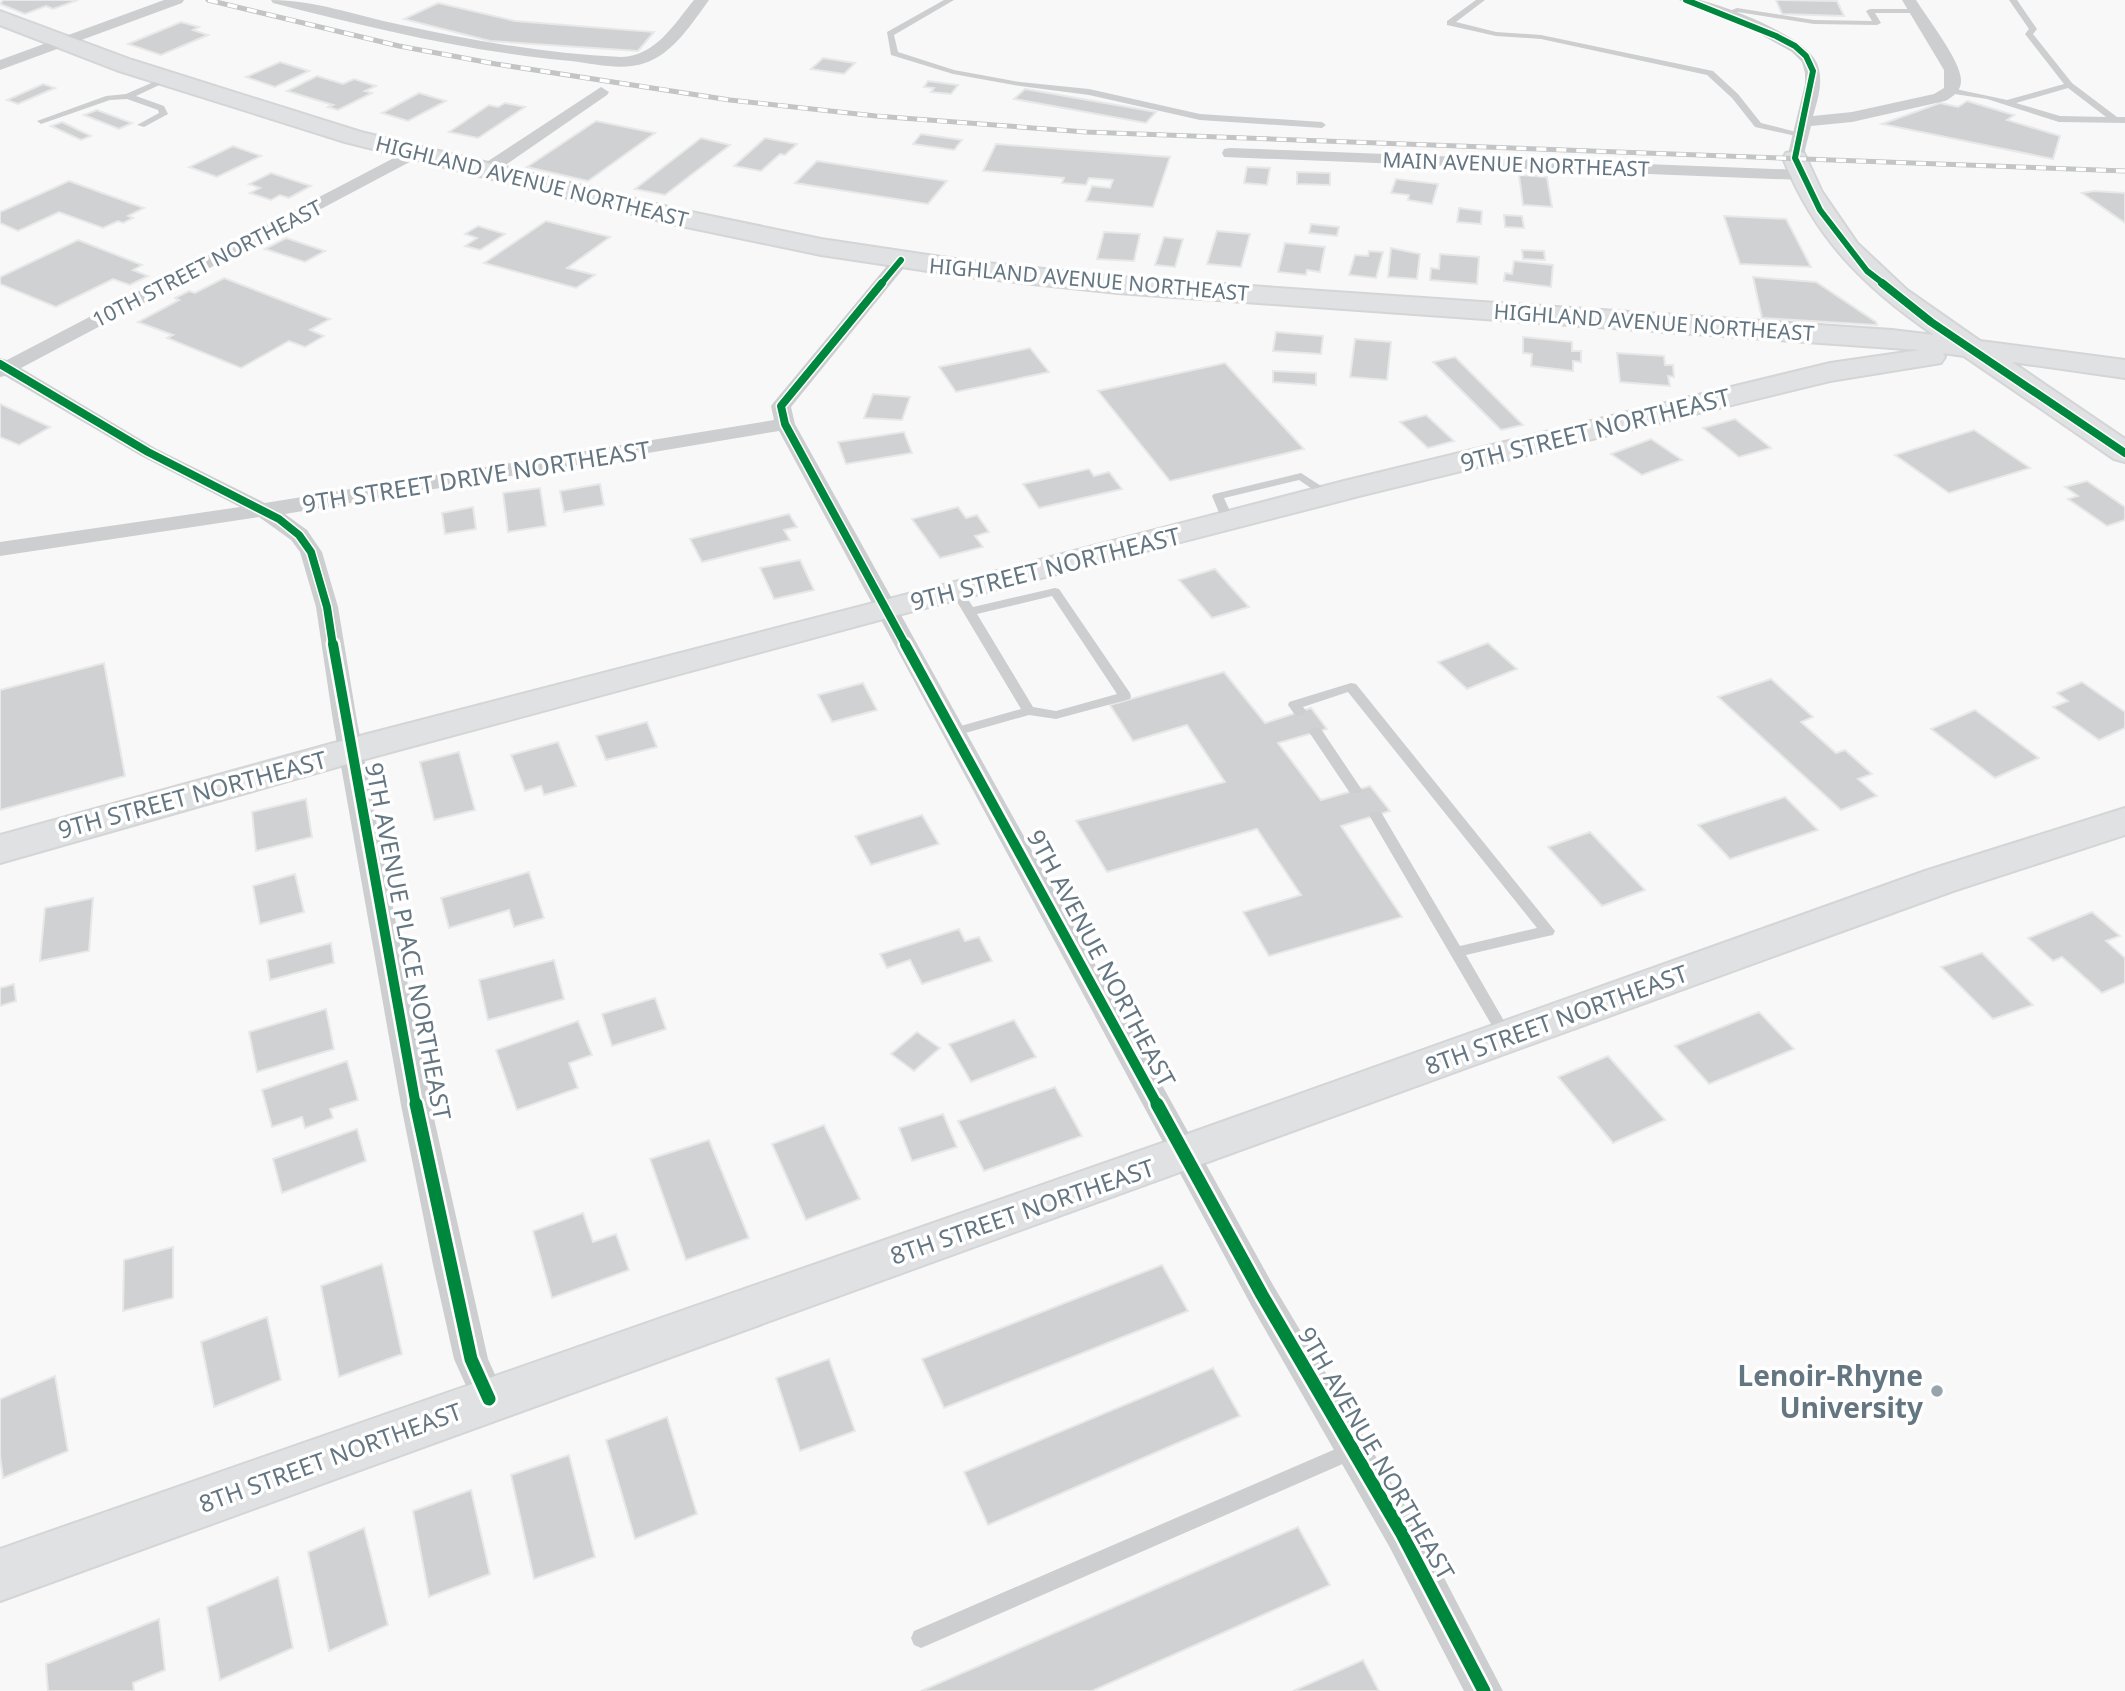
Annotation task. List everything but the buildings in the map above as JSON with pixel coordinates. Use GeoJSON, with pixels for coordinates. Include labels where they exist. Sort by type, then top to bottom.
{"type":"FeatureCollection","features":[{"type":"Feature","properties":{"kind":"main road","name":"HIGHLAND AVENUE NORTHEAST"},"geometry":{"type":"LineString","coordinates":[[0,17],[61,43],[168,79],[413,153],[720,227],[901,260],[1118,285],[1892,338],[2125,369]]}},
{"type":"Feature","properties":{"kind":"main road"},"geometry":{"type":"LineString","coordinates":[[1800,147],[1820,210],[1867,271],[1931,322],[2125,453]]}},
{"type":"Feature","properties":{"kind":"main road","name":"9TH STREET NORTHEAST"},"geometry":{"type":"LineString","coordinates":[[0,849],[352,750],[886,608],[963,601],[1328,495],[1830,372],[1975,351]]}},
{"type":"Feature","properties":{"kind":"main road","name":"8TH STREET NORTHEAST"},"geometry":{"type":"LineString","coordinates":[[0,1576],[489,1399],[1184,1154],[1939,881],[2125,821]]}},
{"type":"Feature","properties":{"kind":"street"},"geometry":{"type":"LineString","coordinates":[[0,65],[177,0]]}},
{"type":"Feature","properties":{"kind":"street"},"geometry":{"type":"LineString","coordinates":[[278,0],[403,32],[480,45],[556,56],[640,60],[659,49],[702,0]]}},
{"type":"Feature","properties":{"kind":"street"},"geometry":{"type":"LineString","coordinates":[[1686,0],[1776,36],[1795,46],[1806,57],[1813,71],[1800,147]]}},
{"type":"Feature","properties":{"kind":"street"},"geometry":{"type":"LineString","coordinates":[[1913,6],[1952,70],[1955,83],[1951,91]]}},
{"type":"Feature","properties":{"kind":"street","name":"MAIN AVENUE NORTHEAST"},"geometry":{"type":"LineString","coordinates":[[1230,153],[1800,147],[1852,117],[1939,98],[1951,91]]}},
{"type":"Feature","properties":{"kind":"street"},"geometry":{"type":"LineString","coordinates":[[485,171],[601,92]]}},
{"type":"Feature","properties":{"kind":"street","name":"10TH STREET NORTHEAST"},"geometry":{"type":"LineString","coordinates":[[2,367],[413,153]]}},
{"type":"Feature","properties":{"kind":"street"},"geometry":{"type":"LineString","coordinates":[[785,424],[782,406],[901,260]]}},
{"type":"Feature","properties":{"kind":"street"},"geometry":{"type":"LineString","coordinates":[[2,367],[148,452],[263,510]]}},
{"type":"Feature","properties":{"kind":"street","name":"9TH STREET DRIVE NORTHEAST"},"geometry":{"type":"LineString","coordinates":[[0,549],[263,510],[785,424]]}},
{"type":"Feature","properties":{"kind":"street","name":"9TH AVENUE NORTHEAST"},"geometry":{"type":"LineString","coordinates":[[785,424],[1184,1154],[1262,1295],[1402,1534],[1485,1691]]}},
{"type":"Feature","properties":{"kind":"street","name":"9TH AVENUE PLACE NORTHEAST"},"geometry":{"type":"LineString","coordinates":[[263,510],[299,535],[314,560],[327,607],[416,1105],[471,1359],[489,1399]]}},
{"type":"Feature","properties":{"kind":"lane"},"geometry":{"type":"LineString","coordinates":[[950,0],[890,34],[894,52],[953,72],[1088,92],[1188,115],[1322,125]]}},
{"type":"Feature","properties":{"kind":"lane"},"geometry":{"type":"LineString","coordinates":[[1481,0],[1450,23],[1496,34],[1541,37],[1710,73],[1735,96],[1758,125],[1800,147]]}},
{"type":"Feature","properties":{"kind":"lane"},"geometry":{"type":"LineString","coordinates":[[1884,0],[1892,11]]}},
{"type":"Feature","properties":{"kind":"lane"},"geometry":{"type":"LineString","coordinates":[[2013,0],[2033,29],[2029,34],[2069,85],[2120,120]]}},
{"type":"Feature","properties":{"kind":"lane"},"geometry":{"type":"LineString","coordinates":[[1723,15],[1737,10],[1814,22],[1877,23],[1870,10],[1892,11],[1913,6]]}},
{"type":"Feature","properties":{"kind":"lane"},"geometry":{"type":"LineString","coordinates":[[41,121],[109,98],[128,96],[168,79]]}},
{"type":"Feature","properties":{"kind":"lane"},"geometry":{"type":"LineString","coordinates":[[2007,103],[2069,85]]}},
{"type":"Feature","properties":{"kind":"lane"},"geometry":{"type":"LineString","coordinates":[[1951,91],[1989,97],[2059,119],[2120,120]]}},
{"type":"Feature","properties":{"kind":"lane"},"geometry":{"type":"LineString","coordinates":[[128,96],[161,108],[164,114],[141,125]]}},
{"type":"Feature","properties":{"kind":"lane"},"geometry":{"type":"LineString","coordinates":[[955,732],[1029,711],[1056,715],[1125,696],[1055,592],[963,601],[1029,711]]}},
{"type":"Feature","properties":{"kind":"lane"},"geometry":{"type":"LineString","coordinates":[[1300,712],[1294,705],[1351,687],[1548,931],[1457,952]]}},
{"type":"Feature","properties":{"kind":"lane"},"geometry":{"type":"LineString","coordinates":[[1316,732],[1355,790]]}},
{"type":"Feature","properties":{"kind":"lane"},"geometry":{"type":"LineString","coordinates":[[1376,816],[1506,1037]]}},
{"type":"Feature","properties":{"kind":"lane"},"geometry":{"type":"LineString","coordinates":[[921,1638],[1354,1450]]}},
{"type":"Feature","properties":{"kind":"railway"},"geometry":{"type":"LineString","coordinates":[[208,0],[399,46],[496,64],[730,100],[876,116],[1086,132],[2125,171]]}},
{"type":"Feature","properties":{"kind":"cycle path"},"geometry":{"type":"LineString","coordinates":[[1686,0],[1776,36],[1795,46],[1806,56],[1813,71],[1795,158],[1820,210],[1867,271],[1931,322],[2125,453]]}},
{"type":"Feature","properties":{"kind":"cycle path"},"geometry":{"type":"LineString","coordinates":[[901,260],[781,406],[785,424],[1262,1295],[1402,1534],[1484,1691]]}},
{"type":"Feature","properties":{"kind":"cycle path"},"geometry":{"type":"LineString","coordinates":[[0,364],[148,452],[279,519],[299,535],[311,552],[327,607],[345,721],[416,1105],[449,1265],[471,1359],[489,1399]]}},
{"type":"Feature","properties":{"kind":"place","name":"Lenoir-Rhyne University"},"geometry":{"type":"Point","coordinates":[1937,1391]}}]}
